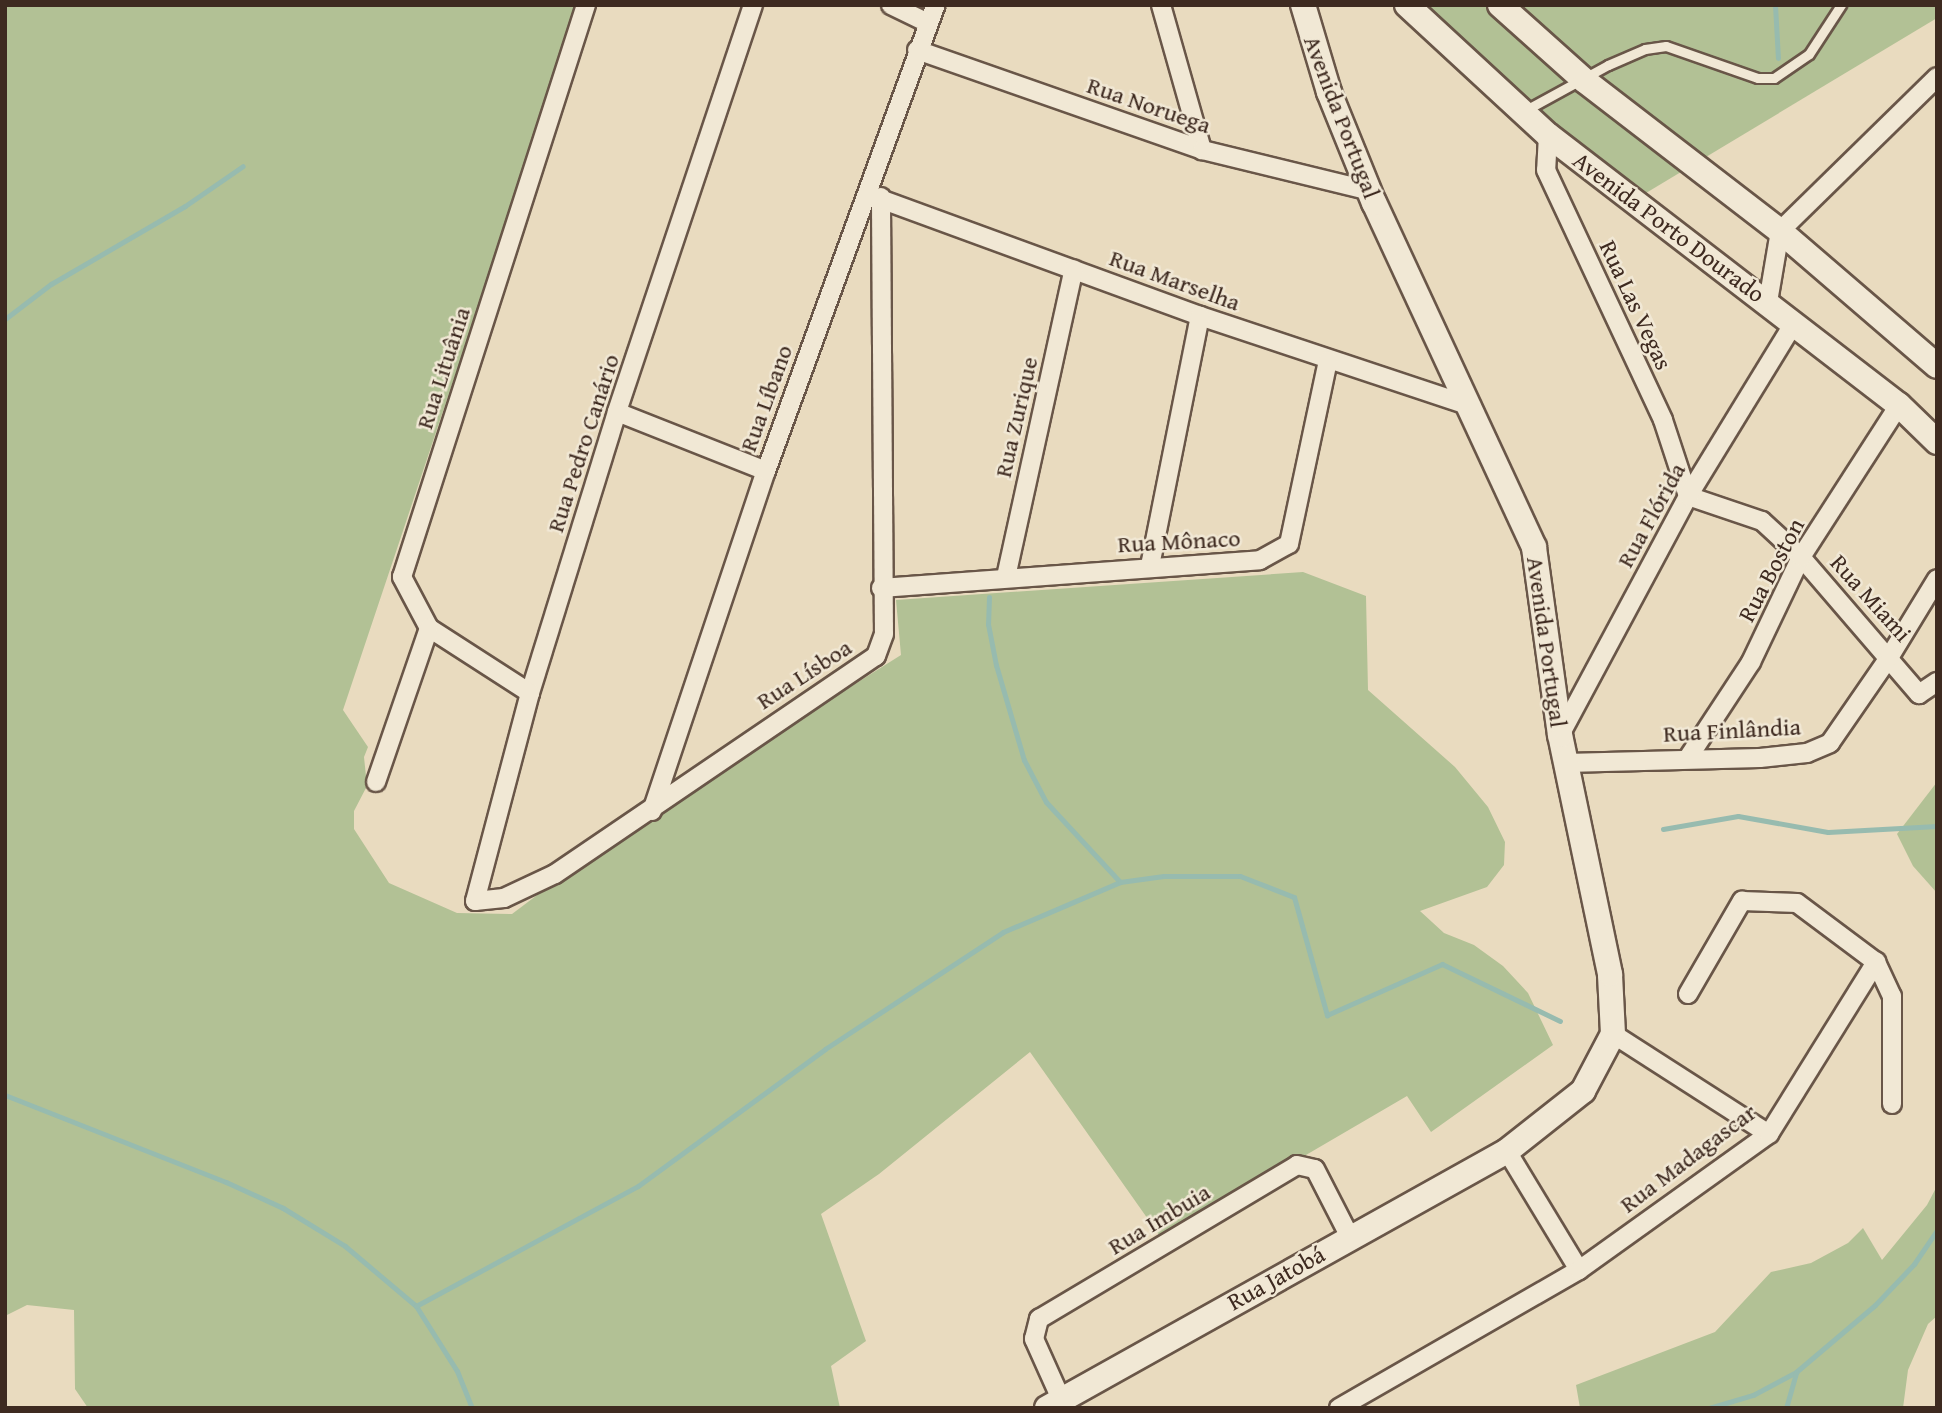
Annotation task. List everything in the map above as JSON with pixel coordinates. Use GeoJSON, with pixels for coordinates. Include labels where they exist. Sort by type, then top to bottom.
{"type":"FeatureCollection","features":[{"type":"Feature","properties":{"kind":"street","name":"Rua Lituânia"},"geometry":{"type":"LineString","coordinates":[[530,693],[429,628],[405,589],[403,568],[586,5]]}},
{"type":"Feature","properties":{"kind":"street","name":"Rua Pedro Canário"},"geometry":{"type":"LineString","coordinates":[[475,901],[530,693],[617,412],[753,5]]}},
{"type":"Feature","properties":{"kind":"street"},"geometry":{"type":"LineString","coordinates":[[891,5],[928,23]]}},
{"type":"Feature","properties":{"kind":"street","name":"Rua Líbano"},"geometry":{"type":"LineString","coordinates":[[652,811],[766,471],[873,196],[917,50],[936,5]]}},
{"type":"Feature","properties":{"kind":"street","name":"Avenida Portugal"},"geometry":{"type":"LineString","coordinates":[[1303,5],[1329,92],[1370,191],[1534,547],[1560,735],[1610,974],[1614,1034]]}},
{"type":"Feature","properties":{"kind":"street","name":"Avenida Porto Dourado"},"geometry":{"type":"LineString","coordinates":[[1407,5],[1548,135],[1899,405],[1937,442]]}},
{"type":"Feature","properties":{"kind":"street"},"geometry":{"type":"LineString","coordinates":[[1500,5],[1585,81],[1780,232],[1937,366]]}},
{"type":"Feature","properties":{"kind":"street"},"geometry":{"type":"LineString","coordinates":[[1159,7],[1202,150]]}},
{"type":"Feature","properties":{"kind":"street","name":"Rua Noruega"},"geometry":{"type":"LineString","coordinates":[[917,50],[1202,150],[1370,191]]}},
{"type":"Feature","properties":{"kind":"street"},"geometry":{"type":"LineString","coordinates":[[1768,302],[1780,232],[1937,77]]}},
{"type":"Feature","properties":{"kind":"street","name":"Rua Las Vegas"},"geometry":{"type":"LineString","coordinates":[[1548,135],[1546,170],[1663,420],[1688,496]]}},
{"type":"Feature","properties":{"kind":"street","name":"Rua Marselha"},"geometry":{"type":"LineString","coordinates":[[873,196],[1200,316],[1471,406]]}},
{"type":"Feature","properties":{"kind":"street","name":"Rua Lísboa"},"geometry":{"type":"LineString","coordinates":[[475,901],[505,898],[555,874],[652,811],[876,656],[884,634],[873,196]]}},
{"type":"Feature","properties":{"kind":"street","name":"Rua Zurique"},"geometry":{"type":"LineString","coordinates":[[1006,577],[1074,269]]}},
{"type":"Feature","properties":{"kind":"street"},"geometry":{"type":"LineString","coordinates":[[1150,566],[1200,316]]}},
{"type":"Feature","properties":{"kind":"street","name":"Rua Flórida"},"geometry":{"type":"LineString","coordinates":[[1560,735],[1688,496],[1794,323]]}},
{"type":"Feature","properties":{"kind":"street","name":"Rua Mônaco"},"geometry":{"type":"LineString","coordinates":[[881,588],[1150,566],[1260,560],[1289,544],[1328,360]]}},
{"type":"Feature","properties":{"kind":"street","name":"Rua Boston"},"geometry":{"type":"LineString","coordinates":[[1688,758],[1751,662],[1801,557],[1899,405]]}},
{"type":"Feature","properties":{"kind":"street"},"geometry":{"type":"LineString","coordinates":[[617,412],[766,471]]}},
{"type":"Feature","properties":{"kind":"street","name":"Rua Miami"},"geometry":{"type":"LineString","coordinates":[[1688,496],[1762,521],[1801,557],[1890,656],[1919,694],[1937,682]]}},
{"type":"Feature","properties":{"kind":"street","name":"Rua Finlândia"},"geometry":{"type":"LineString","coordinates":[[1566,763],[1807,753],[1830,743],[1890,656],[1937,579]]}},
{"type":"Feature","properties":{"kind":"street"},"geometry":{"type":"LineString","coordinates":[[376,782],[429,628]]}},
{"type":"Feature","properties":{"kind":"street"},"geometry":{"type":"LineString","coordinates":[[1688,994],[1742,901],[1797,903],[1877,962],[1892,996],[1892,1104]]}},
{"type":"Feature","properties":{"kind":"street","name":"Rua Madagascar"},"geometry":{"type":"LineString","coordinates":[[1339,1408],[1579,1270],[1769,1134],[1877,962]]}},
{"type":"Feature","properties":{"kind":"street"},"geometry":{"type":"LineString","coordinates":[[1579,1270],[1507,1151],[1583,1091],[1614,1034],[1769,1134]]}},
{"type":"Feature","properties":{"kind":"street","name":"Rua Jatobá"},"geometry":{"type":"LineString","coordinates":[[1054,1403],[1507,1151]]}},
{"type":"Feature","properties":{"kind":"street","name":"Rua Imbuia"},"geometry":{"type":"LineString","coordinates":[[1054,1403],[1034,1339],[1039,1319],[1297,1165],[1315,1169],[1350,1237]]}},
{"type":"Feature","properties":{"kind":"lane"},"geometry":{"type":"LineString","coordinates":[[1523,112],[1585,81],[1608,65],[1645,49],[1666,46],[1758,78],[1774,78],[1810,54],[1841,5]]}},
{"type":"Feature","properties":{"kind":"green space"},"geometry":{"type":"Polygon","coordinates":[[[5,5],[579,5],[343,710],[368,747],[364,757],[367,786],[354,811],[354,829],[389,883],[457,913],[512,914],[629,826],[901,655],[896,600],[1303,572],[1366,596],[1368,690],[1455,767],[1488,807],[1505,842],[1504,865],[1487,887],[1420,911],[1444,933],[1474,945],[1503,966],[1528,993],[1553,1045],[1431,1132],[1407,1096],[1162,1239],[1030,1052],[879,1174],[821,1214],[866,1341],[831,1366],[840,1408],[88,1408],[75,1389],[74,1310],[27,1305],[5,1316],[5,5]]]}},
{"type":"Feature","properties":{"kind":"green space"},"geometry":{"type":"Polygon","coordinates":[[[1426,5],[1937,5],[1937,18],[1641,196],[1470,52],[1426,5]]]}},
{"type":"Feature","properties":{"kind":"green space"},"geometry":{"type":"Polygon","coordinates":[[[1937,782],[1937,893],[1913,866],[1897,834],[1937,782]]]}},
{"type":"Feature","properties":{"kind":"green space"},"geometry":{"type":"Polygon","coordinates":[[[1937,1186],[1937,1316],[1928,1324],[1908,1370],[1903,1408],[1580,1408],[1576,1385],[1715,1332],[1771,1272],[1811,1263],[1848,1243],[1863,1228],[1882,1260],[1927,1205],[1937,1186]]]}},
{"type":"Feature","properties":{"kind":"waterway"},"geometry":{"type":"LineString","coordinates":[[1775,5],[1778,58]]}},
{"type":"Feature","properties":{"kind":"waterway"},"geometry":{"type":"LineString","coordinates":[[5,319],[51,284],[185,206],[243,166]]}},
{"type":"Feature","properties":{"kind":"waterway"},"geometry":{"type":"LineString","coordinates":[[989,597],[988,624],[996,665],[1024,760],[1046,802],[1120,882]]}},
{"type":"Feature","properties":{"kind":"waterway"},"geometry":{"type":"LineString","coordinates":[[1663,829],[1738,816],[1828,832],[1937,826]]}},
{"type":"Feature","properties":{"kind":"waterway"},"geometry":{"type":"LineString","coordinates":[[416,1306],[638,1186],[825,1049],[1003,932],[1120,882],[1164,876],[1240,876],[1294,897],[1327,1015],[1442,964],[1560,1021]]}},
{"type":"Feature","properties":{"kind":"waterway"},"geometry":{"type":"LineString","coordinates":[[5,1095],[226,1182],[283,1208],[345,1246],[416,1306],[457,1371],[472,1408]]}},
{"type":"Feature","properties":{"kind":"waterway"},"geometry":{"type":"LineString","coordinates":[[1709,1408],[1753,1395],[1796,1372],[1875,1305],[1914,1264],[1937,1230]]}},
{"type":"Feature","properties":{"kind":"waterway"},"geometry":{"type":"LineString","coordinates":[[1786,1408],[1796,1372]]}}]}
